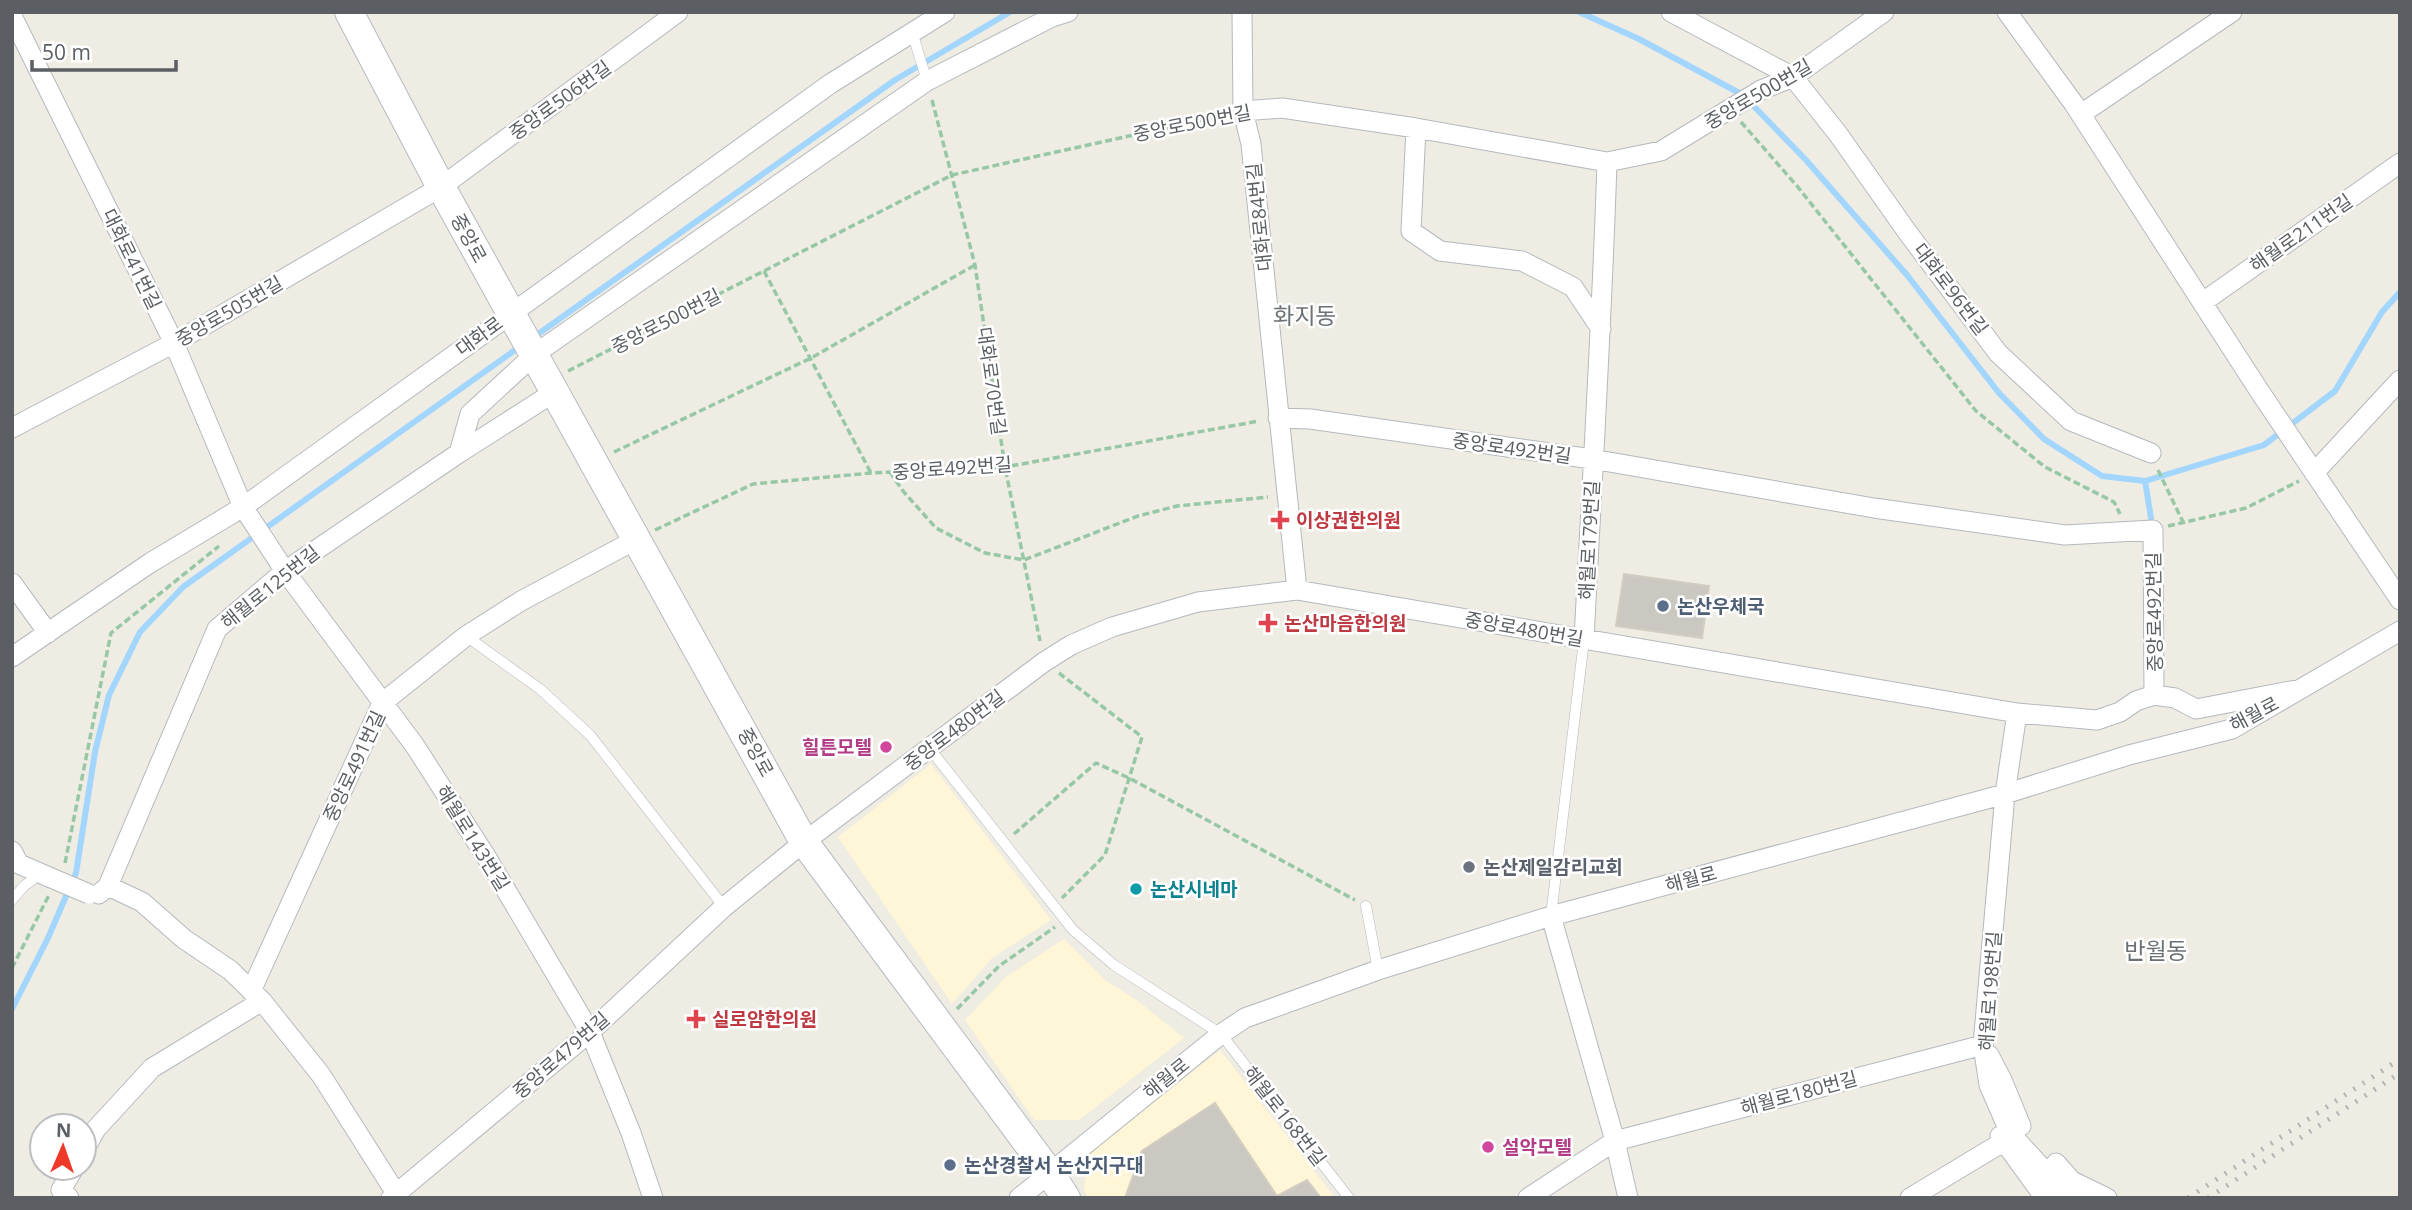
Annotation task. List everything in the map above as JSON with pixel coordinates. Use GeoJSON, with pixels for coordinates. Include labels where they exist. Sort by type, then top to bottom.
{"type":"FeatureCollection","features":[{"type":"Feature","properties":{"kind":"main road","name":"중앙로"},"geometry":{"type":"LineString","coordinates":[[349,12],[441,187],[804,842],[1066,1198]]}},
{"type":"Feature","properties":{"kind":"street","name":"중앙로506번길"},"geometry":{"type":"LineString","coordinates":[[441,187],[678,12]]}},
{"type":"Feature","properties":{"kind":"street","name":"대화로"},"geometry":{"type":"LineString","coordinates":[[12,657],[150,564],[249,515],[511,313],[830,84],[944,12]]}},
{"type":"Feature","properties":{"kind":"street","name":"대화로84번길"},"geometry":{"type":"LineString","coordinates":[[1242,12],[1243,111],[1251,144],[1297,590]]}},
{"type":"Feature","properties":{"kind":"street"},"geometry":{"type":"LineString","coordinates":[[1671,12],[1793,77]]}},
{"type":"Feature","properties":{"kind":"street","name":"중앙로500번길"},"geometry":{"type":"LineString","coordinates":[[1243,111],[1282,108],[1416,128],[1606,162],[1661,151],[1761,90],[1793,77],[1884,12]]}},
{"type":"Feature","properties":{"kind":"street"},"geometry":{"type":"LineString","coordinates":[[2007,12],[2081,114],[2260,392],[2400,600]]}},
{"type":"Feature","properties":{"kind":"street"},"geometry":{"type":"LineString","coordinates":[[2081,114],[2232,12]]}},
{"type":"Feature","properties":{"kind":"street"},"geometry":{"type":"LineString","coordinates":[[459,453],[470,414],[535,355],[927,81],[1058,14]]}},
{"type":"Feature","properties":{"kind":"street","name":"대화로41번길"},"geometry":{"type":"LineString","coordinates":[[12,16],[174,343],[249,515]]}},
{"type":"Feature","properties":{"kind":"street","name":"대화로96번길"},"geometry":{"type":"LineString","coordinates":[[1793,77],[1838,134],[1998,353],[2071,421],[2151,453]]}},
{"type":"Feature","properties":{"kind":"street"},"geometry":{"type":"LineString","coordinates":[[1416,128],[1411,230],[1440,251],[1522,261],[1573,286],[1601,329]]}},
{"type":"Feature","properties":{"kind":"street","name":"해월로179번길"},"geometry":{"type":"LineString","coordinates":[[1584,640],[1601,329],[1606,162]]}},
{"type":"Feature","properties":{"kind":"street","name":"해월로211번길"},"geometry":{"type":"LineString","coordinates":[[2203,302],[2400,163]]}},
{"type":"Feature","properties":{"kind":"street","name":"중앙로505번길"},"geometry":{"type":"LineString","coordinates":[[12,428],[174,343],[441,187]]}},
{"type":"Feature","properties":{"kind":"street"},"geometry":{"type":"LineString","coordinates":[[2310,467],[2400,380]]}},
{"type":"Feature","properties":{"kind":"street","name":"해월로125번길"},"geometry":{"type":"LineString","coordinates":[[108,886],[217,629],[285,571],[553,386]]}},
{"type":"Feature","properties":{"kind":"street","name":"중앙로492번길"},"geometry":{"type":"LineString","coordinates":[[1278,418],[1310,419],[1592,459],[1874,508],[2065,535],[2153,530],[2154,695]]}},
{"type":"Feature","properties":{"kind":"street","name":"해월로143번길"},"geometry":{"type":"LineString","coordinates":[[249,515],[285,571],[415,746],[487,858],[590,1032],[631,1133],[653,1198]]}},
{"type":"Feature","properties":{"kind":"street","name":"중앙로491번길"},"geometry":{"type":"LineString","coordinates":[[257,996],[382,703],[466,636],[522,601],[637,539]]}},
{"type":"Feature","properties":{"kind":"street"},"geometry":{"type":"LineString","coordinates":[[12,583],[48,633]]}},
{"type":"Feature","properties":{"kind":"street","name":"중앙로480번길"},"geometry":{"type":"LineString","coordinates":[[804,842],[1070,645],[1112,627],[1185,606],[1297,590],[2017,713],[2097,720],[2154,695]]}},
{"type":"Feature","properties":{"kind":"street","name":"해월로"},"geometry":{"type":"LineString","coordinates":[[1019,1198],[1245,1018],[1378,970],[1551,916],[2005,794],[2129,755],[2232,729],[2400,631]]}},
{"type":"Feature","properties":{"kind":"street"},"geometry":{"type":"LineString","coordinates":[[2154,695],[2175,698],[2196,709],[2301,689]]}},
{"type":"Feature","properties":{"kind":"street"},"geometry":{"type":"LineString","coordinates":[[2196,709],[2201,736]]}},
{"type":"Feature","properties":{"kind":"street","name":"해월로198번길"},"geometry":{"type":"LineString","coordinates":[[2017,713],[2005,794],[1983,1045],[1989,1085],[2010,1133],[2064,1192],[2075,1198]]}},
{"type":"Feature","properties":{"kind":"street","name":"중앙로479번길"},"geometry":{"type":"LineString","coordinates":[[396,1196],[590,1032],[724,907],[804,842]]}},
{"type":"Feature","properties":{"kind":"street"},"geometry":{"type":"LineString","coordinates":[[12,852],[19,864],[52,876],[95,897],[108,886],[142,902],[184,939],[230,970],[257,996],[321,1075],[396,1196]]}},
{"type":"Feature","properties":{"kind":"street"},"geometry":{"type":"LineString","coordinates":[[1551,916],[1615,1141],[1628,1198]]}},
{"type":"Feature","properties":{"kind":"street"},"geometry":{"type":"LineString","coordinates":[[98,1127],[152,1068],[257,996]]}},
{"type":"Feature","properties":{"kind":"street"},"geometry":{"type":"LineString","coordinates":[[1983,1045],[1979,1085],[2003,1143],[2045,1198]]}},
{"type":"Feature","properties":{"kind":"street"},"geometry":{"type":"LineString","coordinates":[[1983,1045],[2002,1080],[2021,1127],[2072,1181],[2107,1198]]}},
{"type":"Feature","properties":{"kind":"street","name":"해월로180번길"},"geometry":{"type":"LineString","coordinates":[[1528,1198],[1615,1141],[1983,1045]]}},
{"type":"Feature","properties":{"kind":"street"},"geometry":{"type":"LineString","coordinates":[[1910,1198],[2003,1143]]}},
{"type":"Feature","properties":{"kind":"street"},"geometry":{"type":"LineString","coordinates":[[66,1182],[61,1190],[69,1198]]}},
{"type":"Feature","properties":{"kind":"lane"},"geometry":{"type":"LineString","coordinates":[[912,32],[927,81]]}},
{"type":"Feature","properties":{"kind":"lane"},"geometry":{"type":"LineString","coordinates":[[466,636],[540,689],[590,735],[724,907]]}},
{"type":"Feature","properties":{"kind":"lane","name":"해월로179번길"},"geometry":{"type":"LineString","coordinates":[[1551,916],[1584,640]]}},
{"type":"Feature","properties":{"kind":"lane","name":"해월로168번길"},"geometry":{"type":"LineString","coordinates":[[929,749],[1073,930],[1114,965],[1222,1034],[1349,1198]]}},
{"type":"Feature","properties":{"kind":"lane"},"geometry":{"type":"LineString","coordinates":[[12,900],[24,886],[52,876]]}},
{"type":"Feature","properties":{"kind":"lane"},"geometry":{"type":"LineString","coordinates":[[1366,906],[1378,970]]}},
{"type":"Feature","properties":{"kind":"path","name":"대화로70번길"},"geometry":{"type":"LineString","coordinates":[[927,81],[975,265],[1005,467],[1044,662]]}},
{"type":"Feature","properties":{"kind":"path"},"geometry":{"type":"LineString","coordinates":[[1730,110],[1797,186],[1976,411],[2045,467],[2114,502],[2127,531]]}},
{"type":"Feature","properties":{"kind":"path","name":"중앙로500번길"},"geometry":{"type":"LineString","coordinates":[[553,386],[764,271],[952,175],[1243,111]]}},
{"type":"Feature","properties":{"kind":"path"},"geometry":{"type":"LineString","coordinates":[[594,462],[811,358],[975,265]]}},
{"type":"Feature","properties":{"kind":"path","name":"중앙로492번길"},"geometry":{"type":"LineString","coordinates":[[764,271],[871,473]]}},
{"type":"Feature","properties":{"kind":"path","name":"중앙로492번길"},"geometry":{"type":"LineString","coordinates":[[637,539],[752,484],[871,473],[1005,467],[1278,418]]}},
{"type":"Feature","properties":{"kind":"path"},"geometry":{"type":"LineString","coordinates":[[2151,453],[2183,522]]}},
{"type":"Feature","properties":{"kind":"path","name":"중앙로492번길"},"geometry":{"type":"LineString","coordinates":[[2153,530],[2246,508],[2310,467]]}},
{"type":"Feature","properties":{"kind":"path"},"geometry":{"type":"LineString","coordinates":[[890,472],[936,528],[985,554],[1024,560],[1115,523],[1177,506],[1287,495]]}},
{"type":"Feature","properties":{"kind":"path"},"geometry":{"type":"LineString","coordinates":[[12,968],[52,876],[111,633],[158,592],[238,531],[249,515]]}},
{"type":"Feature","properties":{"kind":"path"},"geometry":{"type":"LineString","coordinates":[[1044,662],[1142,737],[1105,855],[1054,905]]}},
{"type":"Feature","properties":{"kind":"path"},"geometry":{"type":"LineString","coordinates":[[1004,843],[1096,764],[1129,778],[1366,906]]}},
{"type":"Feature","properties":{"kind":"path"},"geometry":{"type":"LineString","coordinates":[[941,1026],[999,966],[1066,920]]}},
{"type":"Feature","properties":{"kind":"shaded area"},"geometry":{"type":"Polygon","coordinates":[[[931,764],[1051,920],[992,958],[952,1004],[838,837],[931,764]]]}},
{"type":"Feature","properties":{"kind":"shaded area"},"geometry":{"type":"Polygon","coordinates":[[[1064,939],[1105,980],[1138,1001],[1184,1038],[1079,1120],[1034,1120],[965,1020],[1007,976],[1064,939]]]}},
{"type":"Feature","properties":{"kind":"shaded area"},"geometry":{"type":"Polygon","coordinates":[[[1220,1050],[1335,1198],[1089,1198],[1084,1191],[1087,1156],[1220,1050]]]}},
{"type":"Feature","properties":{"kind":"building","name":"논산우체국"},"geometry":{"type":"Polygon","coordinates":[[[1624,574],[1709,586],[1702,638],[1616,626],[1624,574]]]}},
{"type":"Feature","properties":{"kind":"building"},"geometry":{"type":"Polygon","coordinates":[[[1215,1103],[1277,1196],[1307,1180],[1321,1198],[1125,1198],[1142,1151],[1215,1103]]]}},
{"type":"Feature","properties":{"kind":"waterway"},"geometry":{"type":"LineString","coordinates":[[534,337],[895,80],[1010,12]]}},
{"type":"Feature","properties":{"kind":"waterway"},"geometry":{"type":"LineString","coordinates":[[1579,12],[1639,39],[1743,95],[1805,159],[1907,275],[1999,393],[2044,439],[2102,476],[2145,481],[2264,445],[2335,391],[2382,312],[2400,292]]}},
{"type":"Feature","properties":{"kind":"waterway"},"geometry":{"type":"LineString","coordinates":[[12,1009],[48,938],[76,873],[95,752],[109,695],[140,632],[183,587],[522,345]]}},
{"type":"Feature","properties":{"kind":"waterway"},"geometry":{"type":"LineString","coordinates":[[2145,481],[2151,518]]}},
{"type":"Feature","properties":{"kind":"railway"},"geometry":{"type":"LineString","coordinates":[[2188,1198],[2400,1059]]}},
{"type":"Feature","properties":{"kind":"railway"},"geometry":{"type":"LineString","coordinates":[[2208,1198],[2400,1073]]}},
{"type":"Feature","properties":{"kind":"place","name":"이상권한의원"},"geometry":{"type":"Point","coordinates":[1280,520]}},
{"type":"Feature","properties":{"kind":"place","name":"논산우체국"},"geometry":{"type":"Point","coordinates":[1663,606]}},
{"type":"Feature","properties":{"kind":"place","name":"논산마음한의원"},"geometry":{"type":"Point","coordinates":[1268,623]}},
{"type":"Feature","properties":{"kind":"place","name":"힐튼모텔"},"geometry":{"type":"Point","coordinates":[886,747]}},
{"type":"Feature","properties":{"kind":"place","name":"논산제일감리교회"},"geometry":{"type":"Point","coordinates":[1469,867]}},
{"type":"Feature","properties":{"kind":"place","name":"논산시네마"},"geometry":{"type":"Point","coordinates":[1136,889]}},
{"type":"Feature","properties":{"kind":"place","name":"실로암한의원"},"geometry":{"type":"Point","coordinates":[696,1019]}},
{"type":"Feature","properties":{"kind":"place","name":"설악모텔"},"geometry":{"type":"Point","coordinates":[1488,1147]}},
{"type":"Feature","properties":{"kind":"place","name":"논산경찰서 논산지구대"},"geometry":{"type":"Point","coordinates":[950,1165]}},
{"type":"Feature","properties":{"kind":"district","name":"화지동"},"geometry":{"type":"Point","coordinates":[1305,315]}},
{"type":"Feature","properties":{"kind":"district","name":"반월동"},"geometry":{"type":"Point","coordinates":[2156,950]}}]}
